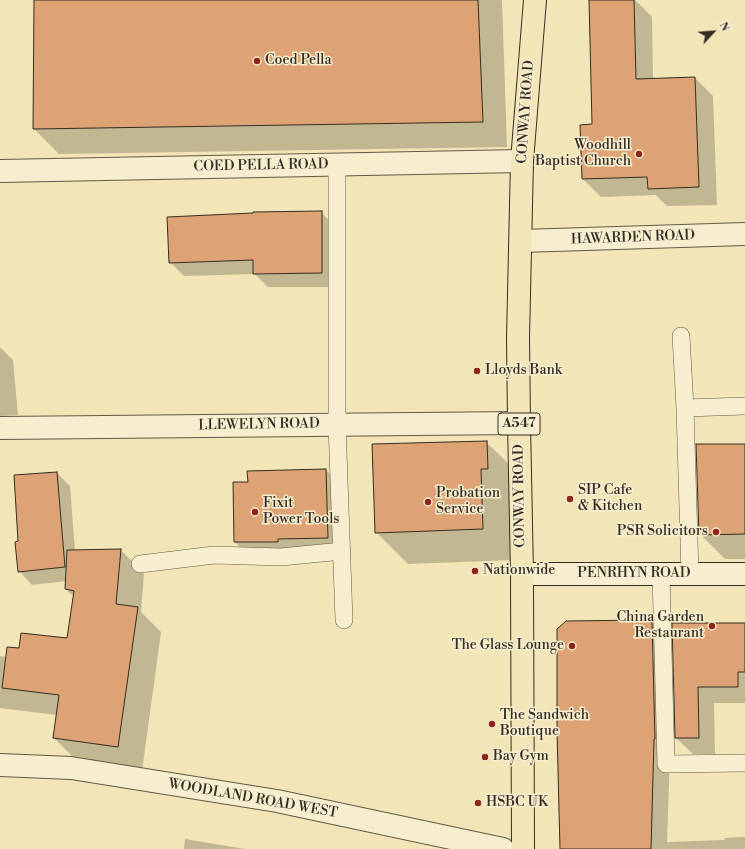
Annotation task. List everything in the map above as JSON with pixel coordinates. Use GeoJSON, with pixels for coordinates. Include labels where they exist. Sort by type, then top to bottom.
{"type":"FeatureCollection","features":[{"type":"Feature","properties":{"kind":"main road","name":"CONWAY ROAD"},"geometry":{"type":"LineString","coordinates":[[523,849],[522,574],[518,338],[522,161],[535,0]]}},
{"type":"Feature","properties":{"kind":"street","name":"COED PELLA ROAD"},"geometry":{"type":"LineString","coordinates":[[0,171],[522,161]]}},
{"type":"Feature","properties":{"kind":"street","name":"HAWARDEN ROAD"},"geometry":{"type":"LineString","coordinates":[[521,242],[745,234]]}},
{"type":"Feature","properties":{"kind":"street","name":"LLEWELYN ROAD"},"geometry":{"type":"LineString","coordinates":[[0,428],[519,423]]}},
{"type":"Feature","properties":{"kind":"street","name":"PENRHYN ROAD"},"geometry":{"type":"LineString","coordinates":[[522,574],[745,574]]}},
{"type":"Feature","properties":{"kind":"street","name":"WOODLAND ROAD WEST"},"geometry":{"type":"LineString","coordinates":[[0,765],[71,768],[277,801],[503,849]]}},
{"type":"Feature","properties":{"kind":"lane"},"geometry":{"type":"LineString","coordinates":[[337,164],[337,424],[344,620]]}},
{"type":"Feature","properties":{"kind":"lane"},"geometry":{"type":"LineString","coordinates":[[681,336],[685,408],[690,574]]}},
{"type":"Feature","properties":{"kind":"lane"},"geometry":{"type":"LineString","coordinates":[[685,408],[745,406]]}},
{"type":"Feature","properties":{"kind":"lane"},"geometry":{"type":"LineString","coordinates":[[140,564],[214,555],[281,557],[342,551]]}},
{"type":"Feature","properties":{"kind":"lane"},"geometry":{"type":"LineString","coordinates":[[661,574],[666,764],[745,763]]}},
{"type":"Feature","properties":{"kind":"building","name":"Coed Pella"},"geometry":{"type":"Polygon","coordinates":[[[34,0],[478,0],[483,122],[33,129],[34,0]]]}},
{"type":"Feature","properties":{"kind":"building"},"geometry":{"type":"Polygon","coordinates":[[[589,0],[634,0],[636,79],[695,77],[699,187],[648,189],[647,177],[582,179],[580,125],[592,124],[589,0]]]}},
{"type":"Feature","properties":{"kind":"building"},"geometry":{"type":"Polygon","coordinates":[[[322,211],[322,273],[253,274],[253,260],[169,263],[167,217],[253,212],[322,211]]]}},
{"type":"Feature","properties":{"kind":"building","name":"Probation Service"},"geometry":{"type":"Polygon","coordinates":[[[487,441],[488,469],[481,469],[483,529],[375,533],[372,444],[487,441]]]}},
{"type":"Feature","properties":{"kind":"building"},"geometry":{"type":"Polygon","coordinates":[[[696,444],[745,444],[745,534],[699,535],[696,444]]]}},
{"type":"Feature","properties":{"kind":"building"},"geometry":{"type":"Polygon","coordinates":[[[326,469],[328,538],[278,539],[278,542],[234,542],[233,482],[248,482],[247,471],[326,469]]]}},
{"type":"Feature","properties":{"kind":"building"},"geometry":{"type":"Polygon","coordinates":[[[57,472],[65,567],[18,572],[15,542],[18,541],[14,475],[57,472]]]}},
{"type":"Feature","properties":{"kind":"building"},"geometry":{"type":"Polygon","coordinates":[[[121,549],[116,604],[138,607],[118,747],[53,738],[59,695],[2,688],[7,647],[19,648],[21,633],[67,638],[74,591],[65,589],[67,550],[121,549]]]}},
{"type":"Feature","properties":{"kind":"building"},"geometry":{"type":"Polygon","coordinates":[[[649,620],[652,622],[655,739],[651,849],[560,849],[557,731],[557,629],[566,621],[649,620]]]}},
{"type":"Feature","properties":{"kind":"building"},"geometry":{"type":"Polygon","coordinates":[[[672,623],[745,623],[745,672],[738,672],[738,687],[698,687],[699,738],[675,738],[672,623]]]}},
{"type":"Feature","properties":{"kind":"place","name":"Coed Pella"},"geometry":{"type":"Point","coordinates":[257,61]}},
{"type":"Feature","properties":{"kind":"place","name":"Woodhill Baptist Church"},"geometry":{"type":"Point","coordinates":[639,154]}},
{"type":"Feature","properties":{"kind":"place","name":"Lloyds Bank"},"geometry":{"type":"Point","coordinates":[477,371]}},
{"type":"Feature","properties":{"kind":"place","name":"SIP Cafe & Kitchen"},"geometry":{"type":"Point","coordinates":[570,499]}},
{"type":"Feature","properties":{"kind":"place","name":"Probation Service"},"geometry":{"type":"Point","coordinates":[428,502]}},
{"type":"Feature","properties":{"kind":"place","name":"Fixit Power Tools"},"geometry":{"type":"Point","coordinates":[255,512]}},
{"type":"Feature","properties":{"kind":"place","name":"PSR Solicitors"},"geometry":{"type":"Point","coordinates":[716,532]}},
{"type":"Feature","properties":{"kind":"place","name":"Nationwide"},"geometry":{"type":"Point","coordinates":[475,571]}},
{"type":"Feature","properties":{"kind":"place","name":"China Garden Restaurant"},"geometry":{"type":"Point","coordinates":[712,626]}},
{"type":"Feature","properties":{"kind":"place","name":"The Glass Lounge"},"geometry":{"type":"Point","coordinates":[572,646]}},
{"type":"Feature","properties":{"kind":"place","name":"The Sandwich Boutique"},"geometry":{"type":"Point","coordinates":[492,724]}},
{"type":"Feature","properties":{"kind":"place","name":"Bay Gym"},"geometry":{"type":"Point","coordinates":[485,757]}},
{"type":"Feature","properties":{"kind":"place","name":"HSBC UK"},"geometry":{"type":"Point","coordinates":[478,803]}}]}
